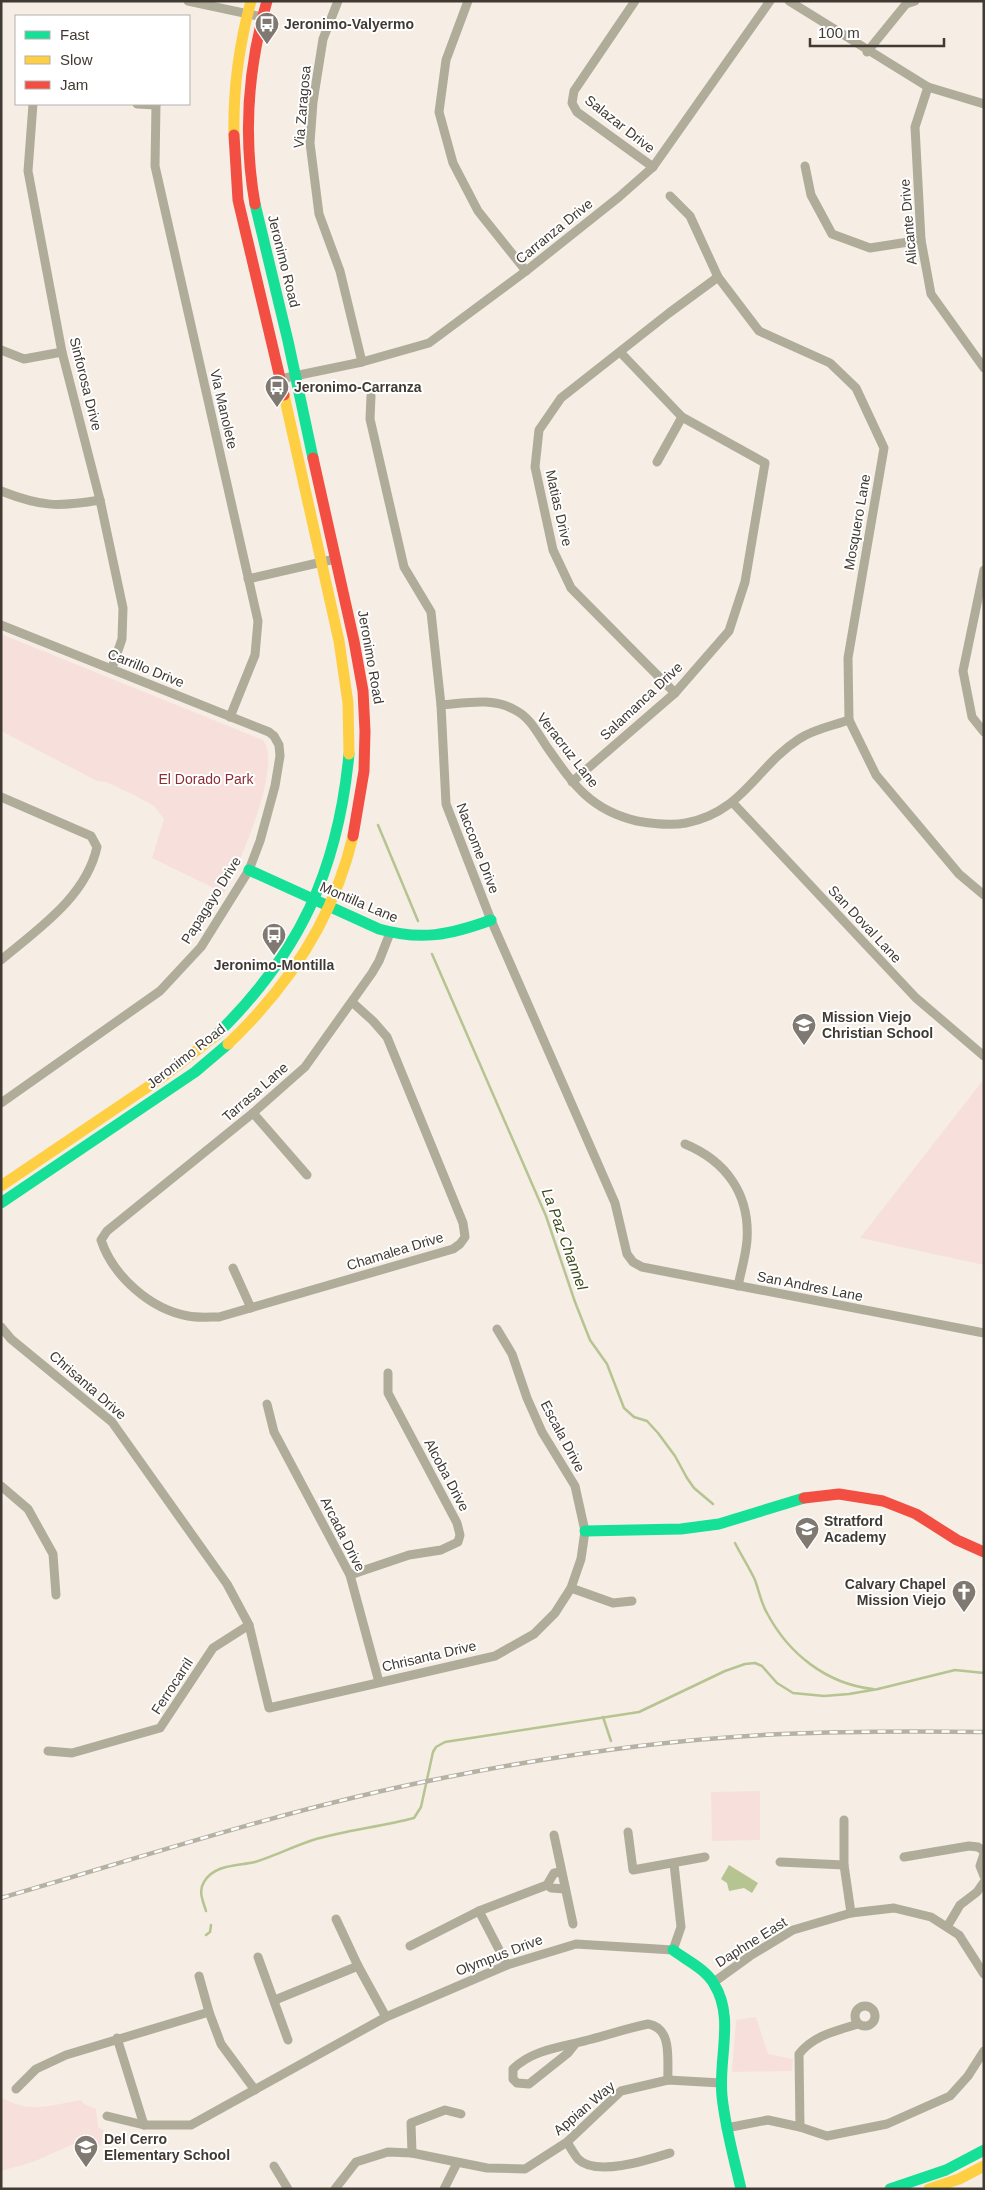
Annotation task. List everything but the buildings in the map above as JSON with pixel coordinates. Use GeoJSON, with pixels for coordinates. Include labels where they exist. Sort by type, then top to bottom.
{"type":"FeatureCollection","features":[{"type":"Feature","properties":{"kind":"main road","name":"Jeronimo Road"},"geometry":{"type":"LineString","coordinates":[[1,1186],[173,1069],[207,1043],[243,1007],[264,982],[284,953],[314,900],[330,857],[341,817],[348,767],[349,736],[345,677],[280,379],[238,200],[234,159],[234,86],[238,56],[251,1]]}},
{"type":"Feature","properties":{"kind":"main road","name":"Jeronimo Road"},"geometry":{"type":"LineString","coordinates":[[1,1203],[195,1072],[224,1048],[278,992],[307,947],[329,906],[344,869],[354,831],[363,786],[365,749],[366,718],[361,674],[295,375],[258,223],[251,177],[248,140],[250,79],[267,1]]}},
{"type":"Feature","properties":{"kind":"main road","name":"Montilla Lane"},"geometry":{"type":"LineString","coordinates":[[249,870],[390,932],[413,937],[442,936],[491,920]]}},
{"type":"Feature","properties":{"kind":"main road"},"geometry":{"type":"LineString","coordinates":[[585,1530],[680,1529],[719,1524],[798,1499],[839,1494],[883,1501],[916,1514],[957,1540],[984,1552]]}},
{"type":"Feature","properties":{"kind":"main road"},"geometry":{"type":"LineString","coordinates":[[673,1950],[714,1982],[723,2006],[726,2029],[721,2083],[726,2128],[740,2189]]}},
{"type":"Feature","properties":{"kind":"main road"},"geometry":{"type":"LineString","coordinates":[[890,2189],[946,2170],[984,2150]]}},
{"type":"Feature","properties":{"kind":"main road"},"geometry":{"type":"LineString","coordinates":[[929,2189],[958,2179],[984,2166]]}},
{"type":"Feature","properties":{"kind":"street"},"geometry":{"type":"LineString","coordinates":[[188,1],[262,17]]}},
{"type":"Feature","properties":{"kind":"street","name":"Via Zaragosa"},"geometry":{"type":"LineString","coordinates":[[338,1],[322,39],[313,102],[310,143],[319,214],[340,271],[362,362]]}},
{"type":"Feature","properties":{"kind":"street"},"geometry":{"type":"LineString","coordinates":[[468,1],[446,60],[439,112],[453,163],[478,211],[526,271]]}},
{"type":"Feature","properties":{"kind":"street","name":"Salazar Drive"},"geometry":{"type":"LineString","coordinates":[[635,1],[574,92],[572,103],[577,112],[652,167]]}},
{"type":"Feature","properties":{"kind":"street","name":"Carranza Drive"},"geometry":{"type":"LineString","coordinates":[[280,379],[362,362],[429,343],[526,271],[619,197],[652,167],[770,1]]}},
{"type":"Feature","properties":{"kind":"street"},"geometry":{"type":"LineString","coordinates":[[789,1],[868,52],[928,87],[984,104]]}},
{"type":"Feature","properties":{"kind":"street"},"geometry":{"type":"LineString","coordinates":[[868,52],[906,4],[914,1]]}},
{"type":"Feature","properties":{"kind":"street","name":"Alicante Drive"},"geometry":{"type":"LineString","coordinates":[[928,87],[915,127],[920,240],[931,294],[984,368]]}},
{"type":"Feature","properties":{"kind":"street","name":"Sinforosa Drive"},"geometry":{"type":"LineString","coordinates":[[33,105],[28,170],[62,352],[100,500],[123,608],[122,639],[112,668]]}},
{"type":"Feature","properties":{"kind":"street","name":"Via Manolete"},"geometry":{"type":"LineString","coordinates":[[156,105],[155,166],[258,621],[257,650],[230,717]]}},
{"type":"Feature","properties":{"kind":"street"},"geometry":{"type":"LineString","coordinates":[[805,166],[811,195],[832,234],[870,248],[920,240]]}},
{"type":"Feature","properties":{"kind":"street","name":"Mosquero Lane"},"geometry":{"type":"LineString","coordinates":[[670,196],[690,216],[718,278],[760,331],[830,363],[856,388],[884,448],[848,658],[849,720],[876,775],[959,874],[984,895]]}},
{"type":"Feature","properties":{"kind":"street","name":"Matias Drive"},"geometry":{"type":"LineString","coordinates":[[675,693],[571,588],[553,550],[535,467],[539,430],[561,398],[621,353],[669,313],[718,278]]}},
{"type":"Feature","properties":{"kind":"street"},"geometry":{"type":"LineString","coordinates":[[1,350],[24,359],[62,352]]}},
{"type":"Feature","properties":{"kind":"street"},"geometry":{"type":"LineString","coordinates":[[621,353],[682,417],[657,462]]}},
{"type":"Feature","properties":{"kind":"street","name":"Naccome Drive"},"geometry":{"type":"LineString","coordinates":[[371,396],[370,419],[404,567],[431,612],[441,705],[446,804],[491,920],[615,1203],[627,1254],[633,1262]]}},
{"type":"Feature","properties":{"kind":"street","name":"Salamanca Drive"},"geometry":{"type":"LineString","coordinates":[[572,782],[675,693],[729,630],[745,582],[765,463],[682,417]]}},
{"type":"Feature","properties":{"kind":"street"},"geometry":{"type":"LineString","coordinates":[[1,491],[42,504],[67,505],[100,500]]}},
{"type":"Feature","properties":{"kind":"street"},"geometry":{"type":"LineString","coordinates":[[248,579],[335,559]]}},
{"type":"Feature","properties":{"kind":"street"},"geometry":{"type":"LineString","coordinates":[[984,570],[963,671],[972,718],[984,732]]}},
{"type":"Feature","properties":{"kind":"street","name":"Carrillo Drive"},"geometry":{"type":"LineString","coordinates":[[1,625],[269,732],[277,740]]}},
{"type":"Feature","properties":{"kind":"street","name":"Veracruz Lane"},"geometry":{"type":"LineString","coordinates":[[441,705],[487,702],[503,704],[516,710],[533,726],[572,782],[600,808],[622,817],[663,825],[689,822],[717,813],[732,804],[780,755],[800,738],[849,720]]}},
{"type":"Feature","properties":{"kind":"street","name":"Papagayo Drive"},"geometry":{"type":"LineString","coordinates":[[1,1103],[160,991],[200,947],[249,870],[260,842],[275,786],[280,756],[277,740]]}},
{"type":"Feature","properties":{"kind":"street"},"geometry":{"type":"LineString","coordinates":[[1,797],[91,836],[97,847],[94,862],[62,908],[1,960]]}},
{"type":"Feature","properties":{"kind":"street","name":"San Doval Lane"},"geometry":{"type":"LineString","coordinates":[[732,804],[916,998],[984,1056]]}},
{"type":"Feature","properties":{"kind":"street","name":"Tarrasa Lane"},"geometry":{"type":"LineString","coordinates":[[101,1240],[108,1231],[253,1113],[305,1067],[379,961],[390,932]]}},
{"type":"Feature","properties":{"kind":"street","name":"Chamalea Drive"},"geometry":{"type":"LineString","coordinates":[[101,1240],[105,1250],[127,1282],[145,1298],[165,1308],[188,1316],[219,1317],[452,1249],[460,1244],[465,1237],[463,1223],[387,1037],[352,1002]]}},
{"type":"Feature","properties":{"kind":"street"},"geometry":{"type":"LineString","coordinates":[[253,1113],[306,1175]]}},
{"type":"Feature","properties":{"kind":"street"},"geometry":{"type":"LineString","coordinates":[[685,1144],[704,1152],[720,1164],[742,1197],[747,1217],[747,1241],[738,1286]]}},
{"type":"Feature","properties":{"kind":"street","name":"San Andres Lane"},"geometry":{"type":"LineString","coordinates":[[633,1262],[642,1267],[984,1333]]}},
{"type":"Feature","properties":{"kind":"street"},"geometry":{"type":"LineString","coordinates":[[233,1268],[251,1308]]}},
{"type":"Feature","properties":{"kind":"street","name":"Chrisanta Drive"},"geometry":{"type":"LineString","coordinates":[[1,1326],[11,1339],[112,1422],[226,1584],[249,1625],[269,1708],[495,1656],[534,1634],[555,1613],[570,1588],[581,1559],[585,1530]]}},
{"type":"Feature","properties":{"kind":"street","name":"Escala Drive"},"geometry":{"type":"LineString","coordinates":[[497,1329],[512,1354],[527,1398],[542,1432],[575,1486],[585,1530]]}},
{"type":"Feature","properties":{"kind":"street","name":"Alcoba Drive"},"geometry":{"type":"LineString","coordinates":[[350,1575],[410,1555],[441,1550],[458,1542],[460,1535],[457,1523],[388,1393],[388,1372]]}},
{"type":"Feature","properties":{"kind":"street","name":"Arcada Drive"},"geometry":{"type":"LineString","coordinates":[[267,1404],[274,1432],[350,1575],[379,1682]]}},
{"type":"Feature","properties":{"kind":"street"},"geometry":{"type":"LineString","coordinates":[[1,1486],[28,1509],[54,1554],[56,1594]]}},
{"type":"Feature","properties":{"kind":"street"},"geometry":{"type":"LineString","coordinates":[[570,1588],[613,1603],[632,1601]]}},
{"type":"Feature","properties":{"kind":"street","name":"Ferrocarril"},"geometry":{"type":"LineString","coordinates":[[48,1751],[72,1753],[160,1728],[213,1648],[249,1625]]}},
{"type":"Feature","properties":{"kind":"street"},"geometry":{"type":"LineString","coordinates":[[844,1820],[844,1865],[851,1913]]}},
{"type":"Feature","properties":{"kind":"street"},"geometry":{"type":"LineString","coordinates":[[628,1832],[633,1870],[705,1857]]}},
{"type":"Feature","properties":{"kind":"street"},"geometry":{"type":"LineString","coordinates":[[554,1835],[573,1924]]}},
{"type":"Feature","properties":{"kind":"street"},"geometry":{"type":"LineString","coordinates":[[904,1857],[969,1846],[978,1847],[984,1853],[980,1866],[984,1876]]}},
{"type":"Feature","properties":{"kind":"street"},"geometry":{"type":"LineString","coordinates":[[780,1862],[844,1865]]}},
{"type":"Feature","properties":{"kind":"street"},"geometry":{"type":"LineString","coordinates":[[673,1950],[681,1927],[674,1864]]}},
{"type":"Feature","properties":{"kind":"street"},"geometry":{"type":"LineString","coordinates":[[410,1946],[479,1911],[547,1885],[554,1874],[561,1872]]}},
{"type":"Feature","properties":{"kind":"street"},"geometry":{"type":"LineString","coordinates":[[947,1927],[960,1906],[977,1892],[984,1882]]}},
{"type":"Feature","properties":{"kind":"street"},"geometry":{"type":"LineString","coordinates":[[547,1885],[551,1888],[565,1889]]}},
{"type":"Feature","properties":{"kind":"street","name":"Daphne East"},"geometry":{"type":"LineString","coordinates":[[714,1982],[750,1956],[793,1930],[851,1913],[894,1908],[931,1917],[958,1935],[984,1974]]}},
{"type":"Feature","properties":{"kind":"street"},"geometry":{"type":"LineString","coordinates":[[479,1911],[507,1965]]}},
{"type":"Feature","properties":{"kind":"street"},"geometry":{"type":"LineString","coordinates":[[336,1919],[358,1966],[386,2018]]}},
{"type":"Feature","properties":{"kind":"street","name":"Olympus Drive"},"geometry":{"type":"LineString","coordinates":[[107,2116],[144,2125],[191,2125],[386,2018],[507,1965],[576,1944],[673,1950]]}},
{"type":"Feature","properties":{"kind":"street"},"geometry":{"type":"LineString","coordinates":[[258,1957],[288,2040]]}},
{"type":"Feature","properties":{"kind":"street"},"geometry":{"type":"LineString","coordinates":[[275,2000],[358,1966]]}},
{"type":"Feature","properties":{"kind":"street"},"geometry":{"type":"LineString","coordinates":[[199,1976],[209,2012],[221,2044],[255,2090]]}},
{"type":"Feature","properties":{"kind":"street"},"geometry":{"type":"LineString","coordinates":[[16,2089],[36,2069],[66,2055],[117,2038],[209,2012]]}},
{"type":"Feature","properties":{"kind":"street"},"geometry":{"type":"LineString","coordinates":[[800,2127],[799,2054],[811,2041],[822,2035],[858,2024]]}},
{"type":"Feature","properties":{"kind":"street"},"geometry":{"type":"LineString","coordinates":[[576,2043],[568,2053],[529,2084],[516,2083],[513,2079],[513,2069],[519,2063],[560,2045],[576,2043],[641,2025],[656,2025],[666,2038],[668,2080]]}},
{"type":"Feature","properties":{"kind":"street"},"geometry":{"type":"LineString","coordinates":[[117,2038],[144,2125]]}},
{"type":"Feature","properties":{"kind":"street"},"geometry":{"type":"LineString","coordinates":[[726,2128],[768,2120],[800,2127],[827,2136],[887,2124],[950,2096],[968,2076],[984,2052]]}},
{"type":"Feature","properties":{"kind":"street","name":"Appian Way"},"geometry":{"type":"LineString","coordinates":[[335,2189],[356,2162],[388,2152],[412,2153],[487,2168],[525,2169],[567,2142],[621,2092],[668,2080],[721,2083]]}},
{"type":"Feature","properties":{"kind":"street"},"geometry":{"type":"LineString","coordinates":[[412,2153],[411,2123],[445,2110],[460,2114]]}},
{"type":"Feature","properties":{"kind":"street"},"geometry":{"type":"LineString","coordinates":[[567,2142],[578,2159],[589,2166],[602,2168],[643,2161],[670,2153]]}},
{"type":"Feature","properties":{"kind":"street"},"geometry":{"type":"LineString","coordinates":[[444,2189],[457,2163]]}},
{"type":"Feature","properties":{"kind":"street"},"geometry":{"type":"LineString","coordinates":[[274,2166],[288,2189]]}},
{"type":"Feature","properties":{"kind":"green space","name":"El Dorado Park"},"geometry":{"type":"Polygon","coordinates":[[[1,634],[263,740],[268,753],[267,771],[257,816],[224,893],[152,858],[164,819],[154,806],[106,782],[97,781],[1,731],[1,634]]]}},
{"type":"Feature","properties":{"kind":"green space"},"geometry":{"type":"Polygon","coordinates":[[[984,1079],[984,1265],[860,1238],[984,1079]]]}},
{"type":"Feature","properties":{"kind":"green space"},"geometry":{"type":"Polygon","coordinates":[[[760,1791],[760,1840],[712,1841],[711,1792],[760,1791]]]}},
{"type":"Feature","properties":{"kind":"green space"},"geometry":{"type":"Polygon","coordinates":[[[756,2017],[768,2054],[793,2059],[792,2071],[732,2072],[736,2020],[756,2017]]]}},
{"type":"Feature","properties":{"kind":"green space"},"geometry":{"type":"Polygon","coordinates":[[[1,2097],[11,2102],[31,2107],[50,2106],[81,2100],[84,2104],[96,2109],[98,2127],[104,2131],[100,2146],[76,2143],[33,2162],[1,2171],[1,2097]]]}},
{"type":"Feature","properties":{"kind":"shaded area"},"geometry":{"type":"Polygon","coordinates":[[[729,1865],[758,1883],[752,1893],[744,1888],[729,1891],[727,1883],[721,1879],[729,1865]]]}},
{"type":"Feature","properties":{"kind":"waterway","name":"La Paz Channel"},"geometry":{"type":"LineString","coordinates":[[378,825],[418,921]]}},
{"type":"Feature","properties":{"kind":"waterway","name":"La Paz Channel"},"geometry":{"type":"LineString","coordinates":[[432,954],[546,1216],[590,1340],[607,1364],[624,1408],[634,1417],[647,1421],[675,1456],[694,1488],[713,1504]]}},
{"type":"Feature","properties":{"kind":"waterway","name":"La Paz Channel"},"geometry":{"type":"LineString","coordinates":[[735,1543],[755,1580],[767,1613],[776,1628],[797,1653],[810,1664],[840,1681],[873,1689]]}},
{"type":"Feature","properties":{"kind":"waterway"},"geometry":{"type":"LineString","coordinates":[[206,1911],[202,1896],[202,1885],[208,1876],[220,1869],[255,1862],[306,1842],[325,1837],[414,1818],[421,1807],[433,1752],[436,1747],[445,1742],[639,1712],[725,1671],[745,1664],[755,1663],[762,1666],[777,1683],[793,1693],[824,1696],[878,1689]]}},
{"type":"Feature","properties":{"kind":"waterway","name":"La Paz Channel"},"geometry":{"type":"LineString","coordinates":[[878,1689],[955,1670],[984,1673]]}},
{"type":"Feature","properties":{"kind":"waterway"},"geometry":{"type":"LineString","coordinates":[[603,1717],[611,1741]]}},
{"type":"Feature","properties":{"kind":"waterway"},"geometry":{"type":"LineString","coordinates":[[206,1935],[210,1932],[211,1925]]}},
{"type":"Feature","properties":{"kind":"railway"},"geometry":{"type":"LineString","coordinates":[[1,1898],[273,1818],[383,1791],[523,1763],[652,1744],[739,1736],[909,1731],[984,1732]]}},
{"type":"Feature","properties":{"kind":"traffic: fast"},"geometry":{"type":"LineString","coordinates":[[255,204],[288,341],[313,458]]}},
{"type":"Feature","properties":{"kind":"traffic: fast"},"geometry":{"type":"LineString","coordinates":[[215,1036],[245,1005],[270,974],[292,941],[310,908],[324,873],[335,835],[344,796],[349,754]]}},
{"type":"Feature","properties":{"kind":"traffic: fast"},"geometry":{"type":"LineString","coordinates":[[249,870],[379,929],[394,933],[435,935],[449,933],[491,920]]}},
{"type":"Feature","properties":{"kind":"traffic: fast"},"geometry":{"type":"LineString","coordinates":[[1,1203],[195,1072],[228,1044]]}},
{"type":"Feature","properties":{"kind":"traffic: fast"},"geometry":{"type":"LineString","coordinates":[[585,1531],[681,1529],[719,1524],[804,1498]]}},
{"type":"Feature","properties":{"kind":"traffic: fast"},"geometry":{"type":"LineString","coordinates":[[673,1950],[706,1974],[714,1984],[724,2010],[725,2024],[721,2082],[723,2108],[741,2189]]}},
{"type":"Feature","properties":{"kind":"traffic: fast"},"geometry":{"type":"LineString","coordinates":[[890,2189],[946,2170],[984,2150]]}},
{"type":"Feature","properties":{"kind":"traffic: slow"},"geometry":{"type":"LineString","coordinates":[[234,135],[238,67],[251,1]]}},
{"type":"Feature","properties":{"kind":"traffic: slow"},"geometry":{"type":"LineString","coordinates":[[284,395],[339,641],[348,703],[349,754]]}},
{"type":"Feature","properties":{"kind":"traffic: slow"},"geometry":{"type":"LineString","coordinates":[[228,1044],[270,999],[306,949],[334,895],[345,866],[353,836]]}},
{"type":"Feature","properties":{"kind":"traffic: slow"},"geometry":{"type":"LineString","coordinates":[[1,1186],[164,1076],[215,1036]]}},
{"type":"Feature","properties":{"kind":"traffic: slow"},"geometry":{"type":"LineString","coordinates":[[929,2189],[959,2179],[984,2166]]}},
{"type":"Feature","properties":{"kind":"traffic: jam"},"geometry":{"type":"LineString","coordinates":[[255,204],[249,153],[249,102],[255,51],[267,1]]}},
{"type":"Feature","properties":{"kind":"traffic: jam"},"geometry":{"type":"LineString","coordinates":[[234,135],[238,200],[284,395]]}},
{"type":"Feature","properties":{"kind":"traffic: jam"},"geometry":{"type":"LineString","coordinates":[[313,458],[354,641],[363,691],[364,771],[353,836]]}},
{"type":"Feature","properties":{"kind":"traffic: jam"},"geometry":{"type":"LineString","coordinates":[[804,1498],[839,1494],[883,1501],[916,1514],[957,1540],[984,1552]]}},
{"type":"Feature","properties":{"kind":"place","name":"Jeronimo-Valyermo"},"geometry":{"type":"Point","coordinates":[267,45]}},
{"type":"Feature","properties":{"kind":"place","name":"Jeronimo-Carranza"},"geometry":{"type":"Point","coordinates":[277,408]}},
{"type":"Feature","properties":{"kind":"place","name":"Jeronimo-Montilla"},"geometry":{"type":"Point","coordinates":[274,956]}},
{"type":"Feature","properties":{"kind":"place","name":"Mission Viejo Christian School"},"geometry":{"type":"Point","coordinates":[804,1046]}},
{"type":"Feature","properties":{"kind":"place","name":"Stratford Academy"},"geometry":{"type":"Point","coordinates":[807,1550]}},
{"type":"Feature","properties":{"kind":"place","name":"Calvary Chapel Mission Viejo"},"geometry":{"type":"Point","coordinates":[964,1613]}},
{"type":"Feature","properties":{"kind":"place","name":"Del Cerro Elementary School"},"geometry":{"type":"Point","coordinates":[86,2168]}}]}
